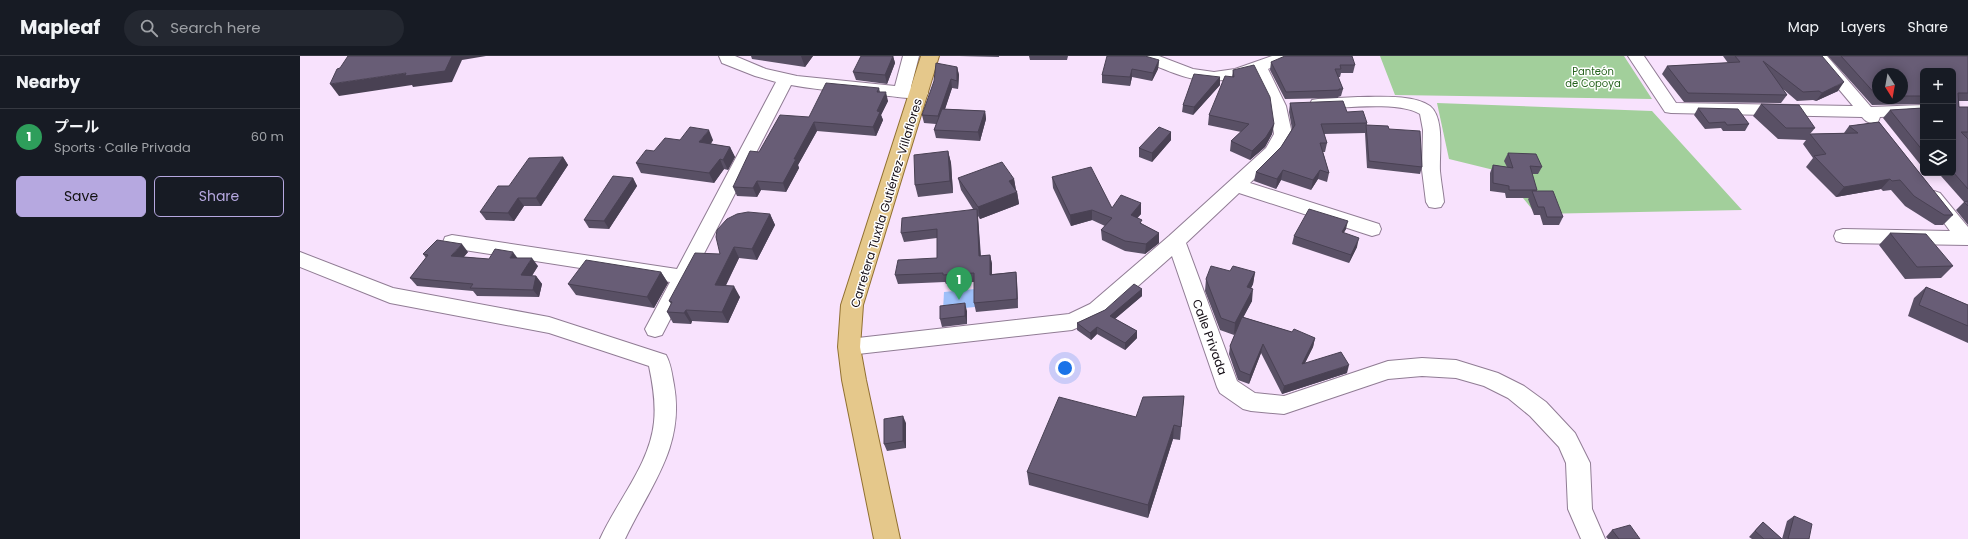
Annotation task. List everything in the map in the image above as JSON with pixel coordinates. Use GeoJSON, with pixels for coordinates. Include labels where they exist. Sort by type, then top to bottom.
{"type":"FeatureCollection","features":[{"type":"Feature","properties":{"kind":"main road","name":"Carretera Tuxtla Gutiérrez-Villaflores"},"geometry":{"type":"LineString","coordinates":[[888,539],[854,380],[850,347],[852,305],[911,92],[930,56]]}},
{"type":"Feature","properties":{"kind":"street"},"geometry":{"type":"LineString","coordinates":[[727,56],[728,60],[786,79],[834,86],[911,92],[912,56]]}},
{"type":"Feature","properties":{"kind":"street"},"geometry":{"type":"LineString","coordinates":[[1145,56],[1193,74],[1214,77],[1259,67],[1285,56]]}},
{"type":"Feature","properties":{"kind":"street"},"geometry":{"type":"LineString","coordinates":[[1636,56],[1671,108],[1867,112],[1920,110]]}},
{"type":"Feature","properties":{"kind":"street"},"geometry":{"type":"LineString","coordinates":[[1819,56],[1882,130]]}},
{"type":"Feature","properties":{"kind":"street"},"geometry":{"type":"LineString","coordinates":[[1259,67],[1291,105]]}},
{"type":"Feature","properties":{"kind":"street"},"geometry":{"type":"LineString","coordinates":[[655,330],[786,79]]}},
{"type":"Feature","properties":{"kind":"street"},"geometry":{"type":"LineString","coordinates":[[1291,105],[1402,103],[1419,106],[1426,111],[1431,128],[1431,166],[1435,202]]}},
{"type":"Feature","properties":{"kind":"street"},"geometry":{"type":"LineString","coordinates":[[850,347],[1072,322],[1097,310],[1176,241],[1272,152],[1283,134],[1291,105]]}},
{"type":"Feature","properties":{"kind":"street"},"geometry":{"type":"LineString","coordinates":[[1236,185],[1372,229]]}},
{"type":"Feature","properties":{"kind":"street"},"geometry":{"type":"LineString","coordinates":[[1924,185],[1967,238]]}},
{"type":"Feature","properties":{"kind":"street"},"geometry":{"type":"LineString","coordinates":[[1843,236],[1967,238]]}},
{"type":"Feature","properties":{"kind":"street","name":"Calle Privada"},"geometry":{"type":"LineString","coordinates":[[1176,241],[1228,387],[1251,402],[1284,405],[1388,370],[1422,367],[1449,369],[1490,379],[1516,392],[1538,409],[1567,440],[1578,463],[1580,509],[1592,539]]}},
{"type":"Feature","properties":{"kind":"street"},"geometry":{"type":"LineString","coordinates":[[452,242],[683,277]]}},
{"type":"Feature","properties":{"kind":"street"},"geometry":{"type":"LineString","coordinates":[[300,260],[390,295],[549,325],[659,362],[665,396],[664,431],[647,476],[612,539]]}},
{"type":"Feature","properties":{"kind":"green space","name":"Panteón de Copoya"},"geometry":{"type":"Polygon","coordinates":[[[1380,56],[1624,56],[1652,99],[1395,95],[1380,56]]]}},
{"type":"Feature","properties":{"kind":"green space"},"geometry":{"type":"Polygon","coordinates":[[[1437,103],[1652,111],[1742,210],[1536,214],[1502,172],[1449,159],[1437,103]]]}},
{"type":"Feature","properties":{"kind":"water"},"geometry":{"type":"Polygon","coordinates":[[[975,289],[975,307],[943,310],[944,292],[975,289]]]}},
{"type":"Feature","properties":{"kind":"building"},"geometry":{"type":"Polygon","coordinates":[[[348,56],[452,56],[445,71],[405,76],[406,73],[330,84],[337,69],[340,68],[348,56]]]}},
{"type":"Feature","properties":{"kind":"building"},"geometry":{"type":"Polygon","coordinates":[[[861,56],[893,56],[885,75],[853,72],[861,56]]]}},
{"type":"Feature","properties":{"kind":"building"},"geometry":{"type":"Polygon","coordinates":[[[1107,56],[1145,56],[1159,60],[1153,73],[1132,69],[1130,77],[1102,75],[1107,56]]]}},
{"type":"Feature","properties":{"kind":"building"},"geometry":{"type":"Polygon","coordinates":[[[1285,56],[1352,56],[1355,65],[1340,65],[1341,69],[1335,69],[1343,89],[1286,92],[1271,62],[1285,56]]]}},
{"type":"Feature","properties":{"kind":"building"},"geometry":{"type":"Polygon","coordinates":[[[1735,56],[1822,56],[1844,82],[1822,93],[1819,91],[1803,92],[1763,61],[1787,95],[1688,93],[1667,66],[1740,62],[1735,56]]]}},
{"type":"Feature","properties":{"kind":"building"},"geometry":{"type":"Polygon","coordinates":[[[1841,56],[1968,56],[1968,93],[1958,93],[1959,107],[1968,107],[1968,132],[1961,132],[1968,139],[1968,189],[1956,175],[1956,68],[1920,68],[1920,96],[1908,96],[1908,68],[1872,68],[1872,90],[1841,56]]]}},
{"type":"Feature","properties":{"kind":"building"},"geometry":{"type":"Polygon","coordinates":[[[936,63],[957,67],[957,81],[951,79],[938,116],[922,115],[934,81],[936,63]]]}},
{"type":"Feature","properties":{"kind":"building"},"geometry":{"type":"Polygon","coordinates":[[[1254,65],[1270,97],[1274,124],[1266,137],[1252,151],[1231,141],[1249,124],[1209,115],[1225,76],[1234,77],[1233,70],[1254,65]]]}},
{"type":"Feature","properties":{"kind":"building"},"geometry":{"type":"Polygon","coordinates":[[[1194,74],[1220,77],[1194,107],[1183,105],[1194,74]]]}},
{"type":"Feature","properties":{"kind":"building"},"geometry":{"type":"Polygon","coordinates":[[[826,83],[879,88],[877,92],[886,92],[877,111],[880,112],[873,127],[814,122],[783,183],[757,181],[753,188],[733,187],[750,151],[759,152],[780,115],[809,117],[826,83]]]}},
{"type":"Feature","properties":{"kind":"building"},"geometry":{"type":"Polygon","coordinates":[[[1343,101],[1347,112],[1363,111],[1367,123],[1321,124],[1327,143],[1320,143],[1329,173],[1320,170],[1313,180],[1283,170],[1277,179],[1256,172],[1281,147],[1295,125],[1290,103],[1343,101]]]}},
{"type":"Feature","properties":{"kind":"building"},"geometry":{"type":"Polygon","coordinates":[[[1761,104],[1799,105],[1815,128],[1786,128],[1761,104]]]}},
{"type":"Feature","properties":{"kind":"building"},"geometry":{"type":"Polygon","coordinates":[[[1698,108],[1738,109],[1749,124],[1727,125],[1725,122],[1709,123],[1698,108]]]}},
{"type":"Feature","properties":{"kind":"building"},"geometry":{"type":"Polygon","coordinates":[[[1920,108],[1920,147],[1890,110],[1920,108]]]}},
{"type":"Feature","properties":{"kind":"building"},"geometry":{"type":"Polygon","coordinates":[[[942,109],[985,111],[978,132],[934,130],[942,109]]]}},
{"type":"Feature","properties":{"kind":"building"},"geometry":{"type":"Polygon","coordinates":[[[1879,122],[1920,174],[1920,176],[1922,176],[1953,215],[1944,215],[1914,196],[1900,180],[1892,181],[1890,179],[1844,187],[1814,156],[1826,154],[1810,134],[1858,133],[1849,126],[1879,122]]]}},
{"type":"Feature","properties":{"kind":"building"},"geometry":{"type":"Polygon","coordinates":[[[1366,125],[1388,126],[1389,129],[1420,131],[1422,167],[1369,161],[1366,125]]]}},
{"type":"Feature","properties":{"kind":"building"},"geometry":{"type":"Polygon","coordinates":[[[690,127],[709,130],[699,142],[730,147],[723,160],[720,159],[709,173],[636,163],[646,150],[654,151],[665,138],[680,140],[690,127]]]}},
{"type":"Feature","properties":{"kind":"building"},"geometry":{"type":"Polygon","coordinates":[[[1159,127],[1171,132],[1152,153],[1139,148],[1159,127]]]}},
{"type":"Feature","properties":{"kind":"building"},"geometry":{"type":"Polygon","coordinates":[[[948,151],[950,181],[915,185],[914,155],[948,151]]]}},
{"type":"Feature","properties":{"kind":"building"},"geometry":{"type":"Polygon","coordinates":[[[1508,153],[1536,154],[1542,167],[1530,166],[1537,190],[1509,190],[1509,186],[1493,183],[1493,165],[1513,168],[1508,153]]]}},
{"type":"Feature","properties":{"kind":"building"},"geometry":{"type":"Polygon","coordinates":[[[563,157],[536,198],[518,198],[508,213],[480,212],[498,186],[509,186],[529,158],[563,157]]]}},
{"type":"Feature","properties":{"kind":"building"},"geometry":{"type":"Polygon","coordinates":[[[1002,162],[1014,179],[1009,181],[1017,192],[978,207],[958,178],[1002,162]]]}},
{"type":"Feature","properties":{"kind":"building"},"geometry":{"type":"Polygon","coordinates":[[[1091,167],[1112,208],[1121,195],[1141,203],[1131,215],[1142,220],[1140,223],[1159,233],[1146,244],[1125,241],[1101,230],[1112,218],[1092,210],[1070,215],[1052,177],[1091,167]]]}},
{"type":"Feature","properties":{"kind":"building"},"geometry":{"type":"Polygon","coordinates":[[[613,176],[633,178],[604,221],[584,220],[613,176]]]}},
{"type":"Feature","properties":{"kind":"building"},"geometry":{"type":"Polygon","coordinates":[[[1532,191],[1553,191],[1563,217],[1547,217],[1544,207],[1538,207],[1532,191]]]}},
{"type":"Feature","properties":{"kind":"building"},"geometry":{"type":"Polygon","coordinates":[[[977,209],[979,256],[990,255],[990,275],[1016,272],[1017,299],[974,303],[974,273],[943,275],[943,273],[895,275],[898,260],[937,258],[937,229],[901,233],[902,218],[977,209]]]}},
{"type":"Feature","properties":{"kind":"building"},"geometry":{"type":"Polygon","coordinates":[[[1309,209],[1348,221],[1342,232],[1359,238],[1351,255],[1294,236],[1309,209]]]}},
{"type":"Feature","properties":{"kind":"building"},"geometry":{"type":"Polygon","coordinates":[[[748,212],[770,214],[752,249],[734,247],[715,285],[734,286],[722,312],[686,310],[684,313],[667,312],[672,302],[669,301],[695,253],[720,254],[716,237],[717,230],[727,219],[737,214],[748,212]]]}},
{"type":"Feature","properties":{"kind":"building"},"geometry":{"type":"Polygon","coordinates":[[[1890,233],[1926,234],[1953,266],[1917,267],[1890,233]]]}},
{"type":"Feature","properties":{"kind":"building"},"geometry":{"type":"Polygon","coordinates":[[[437,240],[462,244],[451,256],[489,259],[495,249],[513,252],[510,258],[532,258],[521,275],[536,276],[533,290],[470,288],[473,284],[410,278],[428,255],[423,254],[437,240]]]}},
{"type":"Feature","properties":{"kind":"building"},"geometry":{"type":"Polygon","coordinates":[[[586,260],[661,272],[647,297],[568,284],[586,260]]]}},
{"type":"Feature","properties":{"kind":"building"},"geometry":{"type":"Polygon","coordinates":[[[1211,266],[1230,271],[1233,266],[1255,272],[1247,287],[1253,289],[1235,323],[1221,318],[1206,279],[1211,266]]]}},
{"type":"Feature","properties":{"kind":"building"},"geometry":{"type":"Polygon","coordinates":[[[1134,284],[1142,289],[1110,316],[1137,331],[1125,343],[1097,327],[1090,333],[1077,323],[1105,310],[1134,284]]]}},
{"type":"Feature","properties":{"kind":"building"},"geometry":{"type":"Polygon","coordinates":[[[1926,287],[1968,305],[1968,326],[1919,305],[1926,287]]]}},
{"type":"Feature","properties":{"kind":"building"},"geometry":{"type":"Polygon","coordinates":[[[965,303],[965,316],[940,319],[940,306],[965,303]]]}},
{"type":"Feature","properties":{"kind":"building"},"geometry":{"type":"Polygon","coordinates":[[[1242,317],[1292,332],[1294,329],[1315,338],[1302,364],[1341,352],[1349,365],[1284,386],[1263,344],[1250,375],[1240,371],[1230,346],[1242,317]]]}},
{"type":"Feature","properties":{"kind":"building"},"geometry":{"type":"Polygon","coordinates":[[[1184,396],[1181,427],[1174,425],[1148,505],[1027,472],[1059,397],[1136,417],[1143,397],[1184,396]]]}},
{"type":"Feature","properties":{"kind":"building"},"geometry":{"type":"Polygon","coordinates":[[[903,416],[903,441],[884,444],[884,419],[903,416]]]}},
{"type":"Feature","properties":{"kind":"building"},"geometry":{"type":"Polygon","coordinates":[[[1794,516],[1812,524],[1809,539],[1788,539],[1794,516]]]}},
{"type":"Feature","properties":{"kind":"building"},"geometry":{"type":"Polygon","coordinates":[[[1763,522],[1782,539],[1764,539],[1755,531],[1763,522]]]}},
{"type":"Feature","properties":{"kind":"building"},"geometry":{"type":"Polygon","coordinates":[[[1630,525],[1640,539],[1619,539],[1612,530],[1630,525]]]}},
{"type":"Feature","properties":{"kind":"place","name":"プール"},"geometry":{"type":"Point","coordinates":[959,300]}}]}
